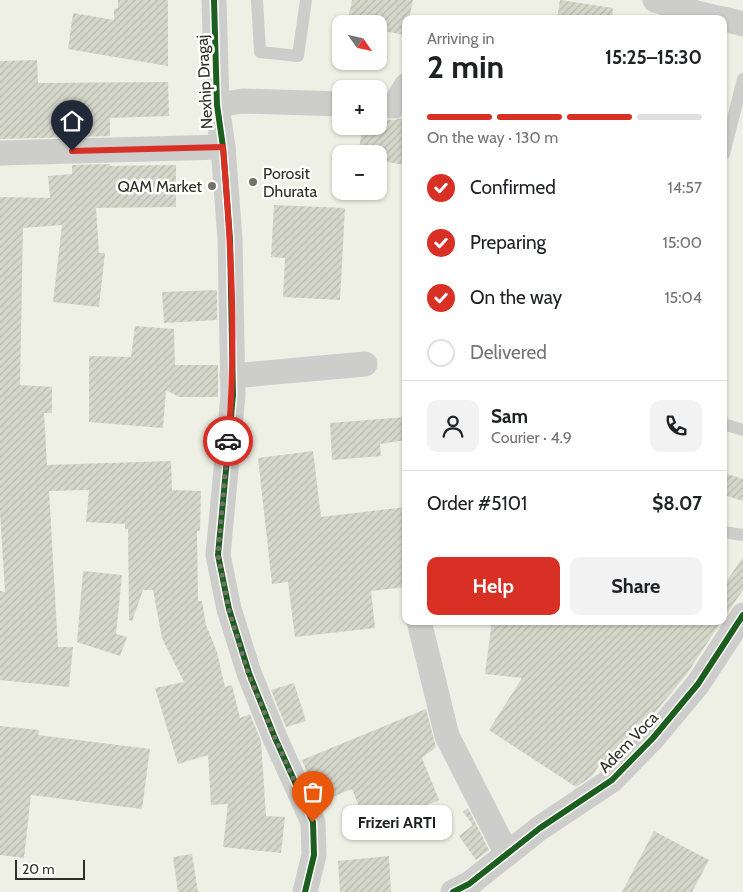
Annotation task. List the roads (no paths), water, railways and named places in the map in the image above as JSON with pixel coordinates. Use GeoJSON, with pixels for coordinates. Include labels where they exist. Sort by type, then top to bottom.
{"type":"FeatureCollection","features":[{"type":"Feature","properties":{"kind":"street","name":"Nexhip Dragaj"},"geometry":{"type":"LineString","coordinates":[[214,0],[216,105],[223,147],[230,239],[233,396],[218,555],[229,610],[248,673],[313,822],[314,855],[305,892]]}},
{"type":"Feature","properties":{"kind":"street"},"geometry":{"type":"LineString","coordinates":[[655,0],[708,15]]}},
{"type":"Feature","properties":{"kind":"street"},"geometry":{"type":"LineString","coordinates":[[727,20],[743,24]]}},
{"type":"Feature","properties":{"kind":"street"},"geometry":{"type":"LineString","coordinates":[[387,106],[394,106],[402,93]]}},
{"type":"Feature","properties":{"kind":"street","name":"Nexhip Dragaj"},"geometry":{"type":"LineString","coordinates":[[216,105],[243,101],[332,104]]}},
{"type":"Feature","properties":{"kind":"street"},"geometry":{"type":"LineString","coordinates":[[0,153],[223,147]]}},
{"type":"Feature","properties":{"kind":"street"},"geometry":{"type":"LineString","coordinates":[[232,376],[365,364]]}},
{"type":"Feature","properties":{"kind":"street","name":"Adem Voca"},"geometry":{"type":"LineString","coordinates":[[453,892],[469,884],[540,828],[612,780],[653,738],[698,684],[732,635],[743,615]]}},
{"type":"Feature","properties":{"kind":"street"},"geometry":{"type":"LineString","coordinates":[[420,625],[447,736],[507,854]]}},
{"type":"Feature","properties":{"kind":"lane"},"geometry":{"type":"LineString","coordinates":[[257,0],[260,52],[298,56],[306,0]]}},
{"type":"Feature","properties":{"kind":"lane"},"geometry":{"type":"LineString","coordinates":[[727,142],[743,79]]}},
{"type":"Feature","properties":{"kind":"lane"},"geometry":{"type":"LineString","coordinates":[[727,425],[743,430]]}},
{"type":"Feature","properties":{"kind":"lane"},"geometry":{"type":"LineString","coordinates":[[727,532],[743,534]]}},
{"type":"Feature","properties":{"kind":"place","name":"Porosit Dhurata"},"geometry":{"type":"Point","coordinates":[253,182]}},
{"type":"Feature","properties":{"kind":"place","name":"QAM Market"},"geometry":{"type":"Point","coordinates":[212,186]}},
{"type":"Feature","properties":{"kind":"place","name":"Frizeri ARTI"},"geometry":{"type":"Point","coordinates":[313,822]}}]}
